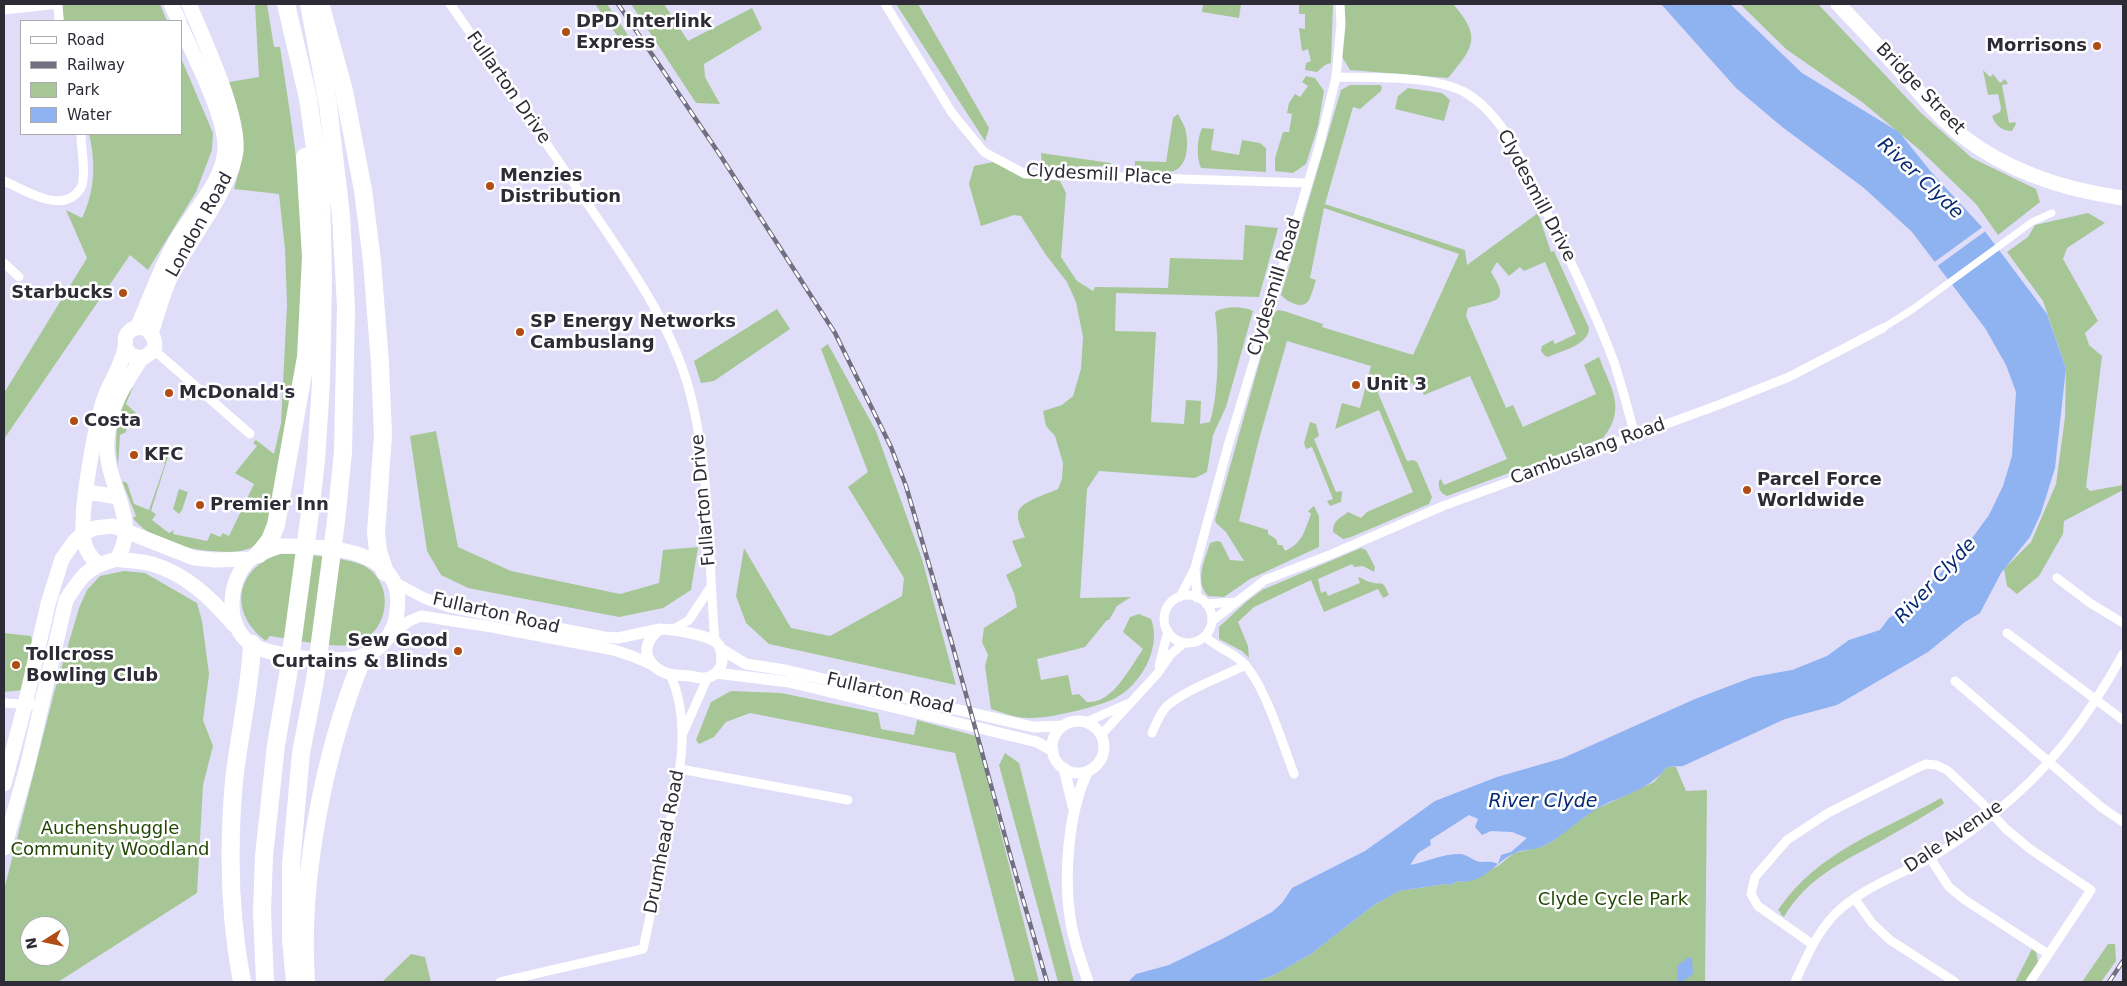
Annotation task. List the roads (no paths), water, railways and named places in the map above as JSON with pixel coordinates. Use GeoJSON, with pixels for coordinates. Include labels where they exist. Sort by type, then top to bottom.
{"type":"FeatureCollection","features":[{"type":"Feature","properties":{"kind":"highway"},"geometry":{"type":"LineString","coordinates":[[295,982],[291,939],[291,864],[301,753],[315,680],[343,452],[346,307],[341,216],[330,114],[310,4]]}},
{"type":"Feature","properties":{"kind":"highway"},"geometry":{"type":"LineString","coordinates":[[320,4],[344,91],[363,190],[372,262],[380,364],[383,435],[376,534],[378,551],[390,577]]}},
{"type":"Feature","properties":{"kind":"highway"},"geometry":{"type":"LineString","coordinates":[[265,982],[262,912],[264,856],[276,745],[288,675],[309,520],[316,461],[321,382],[323,281],[321,191],[308,98],[286,5]]}},
{"type":"Feature","properties":{"kind":"highway"},"geometry":{"type":"LineString","coordinates":[[255,556],[270,540],[276,525],[306,357],[311,257],[307,169],[286,5]]}},
{"type":"Feature","properties":{"kind":"highway"},"geometry":{"type":"LineString","coordinates":[[242,982],[236,952],[230,884],[230,835],[234,780],[252,644]]}},
{"type":"Feature","properties":{"kind":"highway"},"geometry":{"type":"LineString","coordinates":[[306,982],[308,880],[316,825],[339,730],[363,657]]}},
{"type":"Feature","properties":{"kind":"main road"},"geometry":{"type":"LineString","coordinates":[[171,4],[179,20]]}},
{"type":"Feature","properties":{"kind":"main road","name":"London Road"},"geometry":{"type":"LineString","coordinates":[[98,564],[88,554],[83,533],[86,496],[97,424],[104,399],[125,348],[125,339],[128,334],[144,330],[172,275],[225,185],[236,152],[233,122],[223,89],[189,4]]}},
{"type":"Feature","properties":{"kind":"main road","name":"Bridge Street"},"geometry":{"type":"LineString","coordinates":[[1838,4],[1937,112],[1961,134],[1982,149],[2016,168],[2051,183],[2082,191],[2123,198]]}},
{"type":"Feature","properties":{"kind":"main road","name":"London Road"},"geometry":{"type":"LineString","coordinates":[[144,330],[160,272],[176,240],[221,168],[225,149],[224,134],[217,111],[182,29]]}},
{"type":"Feature","properties":{"kind":"main road","name":"London Road"},"geometry":{"type":"LineString","coordinates":[[144,330],[154,338],[154,350]]}},
{"type":"Feature","properties":{"kind":"main road"},"geometry":{"type":"LineString","coordinates":[[125,348],[132,356],[141,359],[148,357],[154,350]]}},
{"type":"Feature","properties":{"kind":"main road"},"geometry":{"type":"LineString","coordinates":[[4,784],[33,705],[66,600],[81,578],[98,564],[117,559],[124,545],[127,530],[126,518],[109,470],[107,441],[112,409],[123,386],[141,359]]}},
{"type":"Feature","properties":{"kind":"main road"},"geometry":{"type":"LineString","coordinates":[[86,496],[94,493],[118,497]]}},
{"type":"Feature","properties":{"kind":"main road","name":"Fullarton Road"},"geometry":{"type":"LineString","coordinates":[[83,533],[95,528],[112,526],[127,530],[194,558],[215,560],[255,556],[280,546],[346,550],[376,562],[390,577]]}},
{"type":"Feature","properties":{"kind":"main road"},"geometry":{"type":"LineString","coordinates":[[4,848],[27,768],[46,608],[62,559],[83,533]]}},
{"type":"Feature","properties":{"kind":"main road"},"geometry":{"type":"LineString","coordinates":[[237,628],[233,616],[232,592],[240,571],[255,556]]}},
{"type":"Feature","properties":{"kind":"main road","name":"Fullarton Road"},"geometry":{"type":"LineString","coordinates":[[117,559],[149,563],[168,569],[191,582],[220,608],[252,644],[275,653],[331,660],[348,660],[363,657],[373,652],[391,634]]}},
{"type":"Feature","properties":{"kind":"main road"},"geometry":{"type":"LineString","coordinates":[[390,577],[397,594],[397,614],[391,634]]}},
{"type":"Feature","properties":{"kind":"street"},"geometry":{"type":"LineString","coordinates":[[4,10],[58,4],[59,20]]}},
{"type":"Feature","properties":{"kind":"street","name":"Fullarton Drive"},"geometry":{"type":"LineString","coordinates":[[450,4],[606,231],[655,307],[674,348],[693,403],[702,453],[709,530],[710,587],[718,645]]}},
{"type":"Feature","properties":{"kind":"street","name":"Clydesmill Place"},"geometry":{"type":"LineString","coordinates":[[885,4],[952,113],[984,152],[1025,174],[1307,183]]}},
{"type":"Feature","properties":{"kind":"street","name":"Clydesmill Road"},"geometry":{"type":"LineString","coordinates":[[1180,598],[1195,568],[1228,446],[1319,147],[1336,78],[1340,4]]}},
{"type":"Feature","properties":{"kind":"street","name":"Clydesmill Drive"},"geometry":{"type":"LineString","coordinates":[[1336,78],[1387,78],[1452,87],[1466,93],[1486,107],[1505,133],[1527,170],[1584,288],[1614,363],[1635,435]]}},
{"type":"Feature","properties":{"kind":"street"},"geometry":{"type":"LineString","coordinates":[[4,181],[54,200],[72,197],[79,190],[83,182],[81,135]]}},
{"type":"Feature","properties":{"kind":"street","name":"Cambuslang Road"},"geometry":{"type":"LineString","coordinates":[[1212,621],[1264,580],[1332,554],[1443,506],[1789,377],[1883,328],[1913,309],[2032,222],[2052,213]]}},
{"type":"Feature","properties":{"kind":"street"},"geometry":{"type":"LineString","coordinates":[[4,263],[19,278]]}},
{"type":"Feature","properties":{"kind":"street"},"geometry":{"type":"LineString","coordinates":[[154,350],[250,434]]}},
{"type":"Feature","properties":{"kind":"street","name":"Clydesmill Road"},"geometry":{"type":"LineString","coordinates":[[1195,568],[1197,598]]}},
{"type":"Feature","properties":{"kind":"street","name":"Fullarton Road"},"geometry":{"type":"LineString","coordinates":[[390,577],[424,598],[450,607],[604,637],[618,638],[674,629],[718,645],[746,664],[785,670],[1033,728],[1063,726]]}},
{"type":"Feature","properties":{"kind":"street"},"geometry":{"type":"LineString","coordinates":[[2057,578],[2090,603],[2123,623]]}},
{"type":"Feature","properties":{"kind":"street"},"geometry":{"type":"LineString","coordinates":[[674,629],[689,620],[710,587]]}},
{"type":"Feature","properties":{"kind":"street"},"geometry":{"type":"LineString","coordinates":[[1157,674],[1168,631],[1165,618],[1166,611],[1174,601],[1185,596],[1197,598],[1210,609],[1212,621],[1205,636],[1199,641],[1184,643],[1178,641],[1168,631]]}},
{"type":"Feature","properties":{"kind":"street"},"geometry":{"type":"LineString","coordinates":[[1206,604],[1236,602]]}},
{"type":"Feature","properties":{"kind":"street","name":"Fullarton Road"},"geometry":{"type":"LineString","coordinates":[[391,634],[409,621],[421,616],[492,626],[614,650],[632,656],[670,674],[789,682],[1037,742],[1053,751]]}},
{"type":"Feature","properties":{"kind":"street"},"geometry":{"type":"LineString","coordinates":[[653,665],[647,655],[647,646],[652,636],[660,630]]}},
{"type":"Feature","properties":{"kind":"street"},"geometry":{"type":"LineString","coordinates":[[2007,633],[2123,720]]}},
{"type":"Feature","properties":{"kind":"street"},"geometry":{"type":"LineString","coordinates":[[1205,636],[1216,646],[1234,653],[1254,676],[1294,774]]}},
{"type":"Feature","properties":{"kind":"street"},"geometry":{"type":"LineString","coordinates":[[1101,735],[1157,674],[1171,654],[1184,643]]}},
{"type":"Feature","properties":{"kind":"street"},"geometry":{"type":"LineString","coordinates":[[682,735],[711,676],[722,663],[718,645]]}},
{"type":"Feature","properties":{"kind":"street","name":"Dale Avenue"},"geometry":{"type":"LineString","coordinates":[[1795,982],[1812,944],[1836,913],[1874,887],[1930,858],[1993,815],[2050,762],[2097,701],[2123,654]]}},
{"type":"Feature","properties":{"kind":"street"},"geometry":{"type":"LineString","coordinates":[[1152,733],[1159,716],[1180,697],[1246,665]]}},
{"type":"Feature","properties":{"kind":"street"},"geometry":{"type":"LineString","coordinates":[[670,674],[678,693],[682,735]]}},
{"type":"Feature","properties":{"kind":"street"},"geometry":{"type":"LineString","coordinates":[[1955,681],[2101,807],[2123,822]]}},
{"type":"Feature","properties":{"kind":"street"},"geometry":{"type":"LineString","coordinates":[[1086,722],[1132,702]]}},
{"type":"Feature","properties":{"kind":"street"},"geometry":{"type":"LineString","coordinates":[[4,703],[33,705]]}},
{"type":"Feature","properties":{"kind":"street"},"geometry":{"type":"LineString","coordinates":[[1088,771],[1071,772],[1059,764],[1053,751],[1054,738],[1063,726],[1078,721],[1086,722],[1098,730],[1104,750],[1102,758],[1088,771],[1080,788],[1074,813],[1069,855],[1068,900],[1071,924],[1088,982]]}},
{"type":"Feature","properties":{"kind":"street","name":"Drumhead Road"},"geometry":{"type":"LineString","coordinates":[[500,982],[643,949],[680,769],[682,735]]}},
{"type":"Feature","properties":{"kind":"street"},"geometry":{"type":"LineString","coordinates":[[1812,944],[1763,909],[1753,899],[1751,894],[1755,877],[1788,840],[1828,813],[1926,764],[1936,765],[1947,770],[1982,802],[2006,829],[2030,849],[2091,890],[2030,982]]}},
{"type":"Feature","properties":{"kind":"street"},"geometry":{"type":"LineString","coordinates":[[1064,768],[1074,813]]}},
{"type":"Feature","properties":{"kind":"street"},"geometry":{"type":"LineString","coordinates":[[680,769],[848,800]]}},
{"type":"Feature","properties":{"kind":"street"},"geometry":{"type":"LineString","coordinates":[[1930,858],[1949,887],[1965,900],[2048,954]]}},
{"type":"Feature","properties":{"kind":"street"},"geometry":{"type":"LineString","coordinates":[[1855,899],[1872,923],[1890,940],[1955,982]]}},
{"type":"Feature","properties":{"kind":"water","name":"River Clyde"},"geometry":{"type":"Polygon","coordinates":[[[1661,4],[1730,4],[1802,73],[1899,132],[1932,173],[1981,226],[2047,314],[2066,368],[2055,468],[2041,513],[2030,537],[2001,573],[1980,613],[1965,622],[1928,652],[1837,705],[1785,719],[1683,766],[1667,767],[1640,789],[1599,808],[1554,840],[1535,849],[1515,853],[1474,880],[1467,882],[1458,881],[1451,885],[1445,884],[1399,891],[1374,905],[1311,954],[1274,975],[1255,982],[1128,982],[1136,974],[1169,965],[1272,912],[1282,903],[1292,888],[1365,851],[1435,801],[1497,777],[1563,758],[1695,699],[1753,677],[1792,670],[1827,656],[1849,640],[1880,630],[1889,618],[1913,603],[1924,588],[1967,545],[1989,515],[2003,486],[2012,456],[2016,392],[2006,365],[1985,328],[1912,232],[1864,188],[1781,126],[1736,88],[1661,4]],[[1469,815],[1430,840],[1431,845],[1418,853],[1410,865],[1455,854],[1464,855],[1479,862],[1498,864],[1501,855],[1511,852],[1527,838],[1512,832],[1491,831],[1482,835],[1475,827],[1478,819],[1469,815]]]}},
{"type":"Feature","properties":{"kind":"water"},"geometry":{"type":"Polygon","coordinates":[[[1689,957],[1692,958],[1693,974],[1682,982],[1677,982],[1677,966],[1689,957]]]}},
{"type":"Feature","properties":{"kind":"railway"},"geometry":{"type":"LineString","coordinates":[[618,4],[720,155],[835,333],[891,447],[906,486],[951,640],[1047,982]]}},
{"type":"Feature","properties":{"kind":"railway"},"geometry":{"type":"LineString","coordinates":[[2109,982],[2123,961]]}},
{"type":"Feature","properties":{"kind":"place","name":"DPD Interlink Express"},"geometry":{"type":"Point","coordinates":[566,32]}},
{"type":"Feature","properties":{"kind":"place","name":"Morrisons"},"geometry":{"type":"Point","coordinates":[2097,46]}},
{"type":"Feature","properties":{"kind":"place","name":"Menzies Distribution"},"geometry":{"type":"Point","coordinates":[490,186]}},
{"type":"Feature","properties":{"kind":"place","name":"Starbucks"},"geometry":{"type":"Point","coordinates":[123,293]}},
{"type":"Feature","properties":{"kind":"place","name":"SP Energy Networks Cambuslang"},"geometry":{"type":"Point","coordinates":[520,332]}},
{"type":"Feature","properties":{"kind":"place","name":"Unit 3"},"geometry":{"type":"Point","coordinates":[1356,385]}},
{"type":"Feature","properties":{"kind":"place","name":"McDonald's"},"geometry":{"type":"Point","coordinates":[169,393]}},
{"type":"Feature","properties":{"kind":"place","name":"Costa"},"geometry":{"type":"Point","coordinates":[74,421]}},
{"type":"Feature","properties":{"kind":"place","name":"KFC"},"geometry":{"type":"Point","coordinates":[134,455]}},
{"type":"Feature","properties":{"kind":"place","name":"Parcel Force Worldwide"},"geometry":{"type":"Point","coordinates":[1747,490]}},
{"type":"Feature","properties":{"kind":"place","name":"Premier Inn"},"geometry":{"type":"Point","coordinates":[200,505]}},
{"type":"Feature","properties":{"kind":"place","name":"Sew Good Curtains & Blinds"},"geometry":{"type":"Point","coordinates":[458,651]}},
{"type":"Feature","properties":{"kind":"place","name":"Tollcross Bowling Club"},"geometry":{"type":"Point","coordinates":[16,665]}},
{"type":"Feature","properties":{"kind":"park label","name":"Auchenshuggle Community Woodland"},"geometry":{"type":"Point","coordinates":[110,840]}},
{"type":"Feature","properties":{"kind":"park label","name":"Clyde Cycle Park"},"geometry":{"type":"Point","coordinates":[1613,900]}}]}
